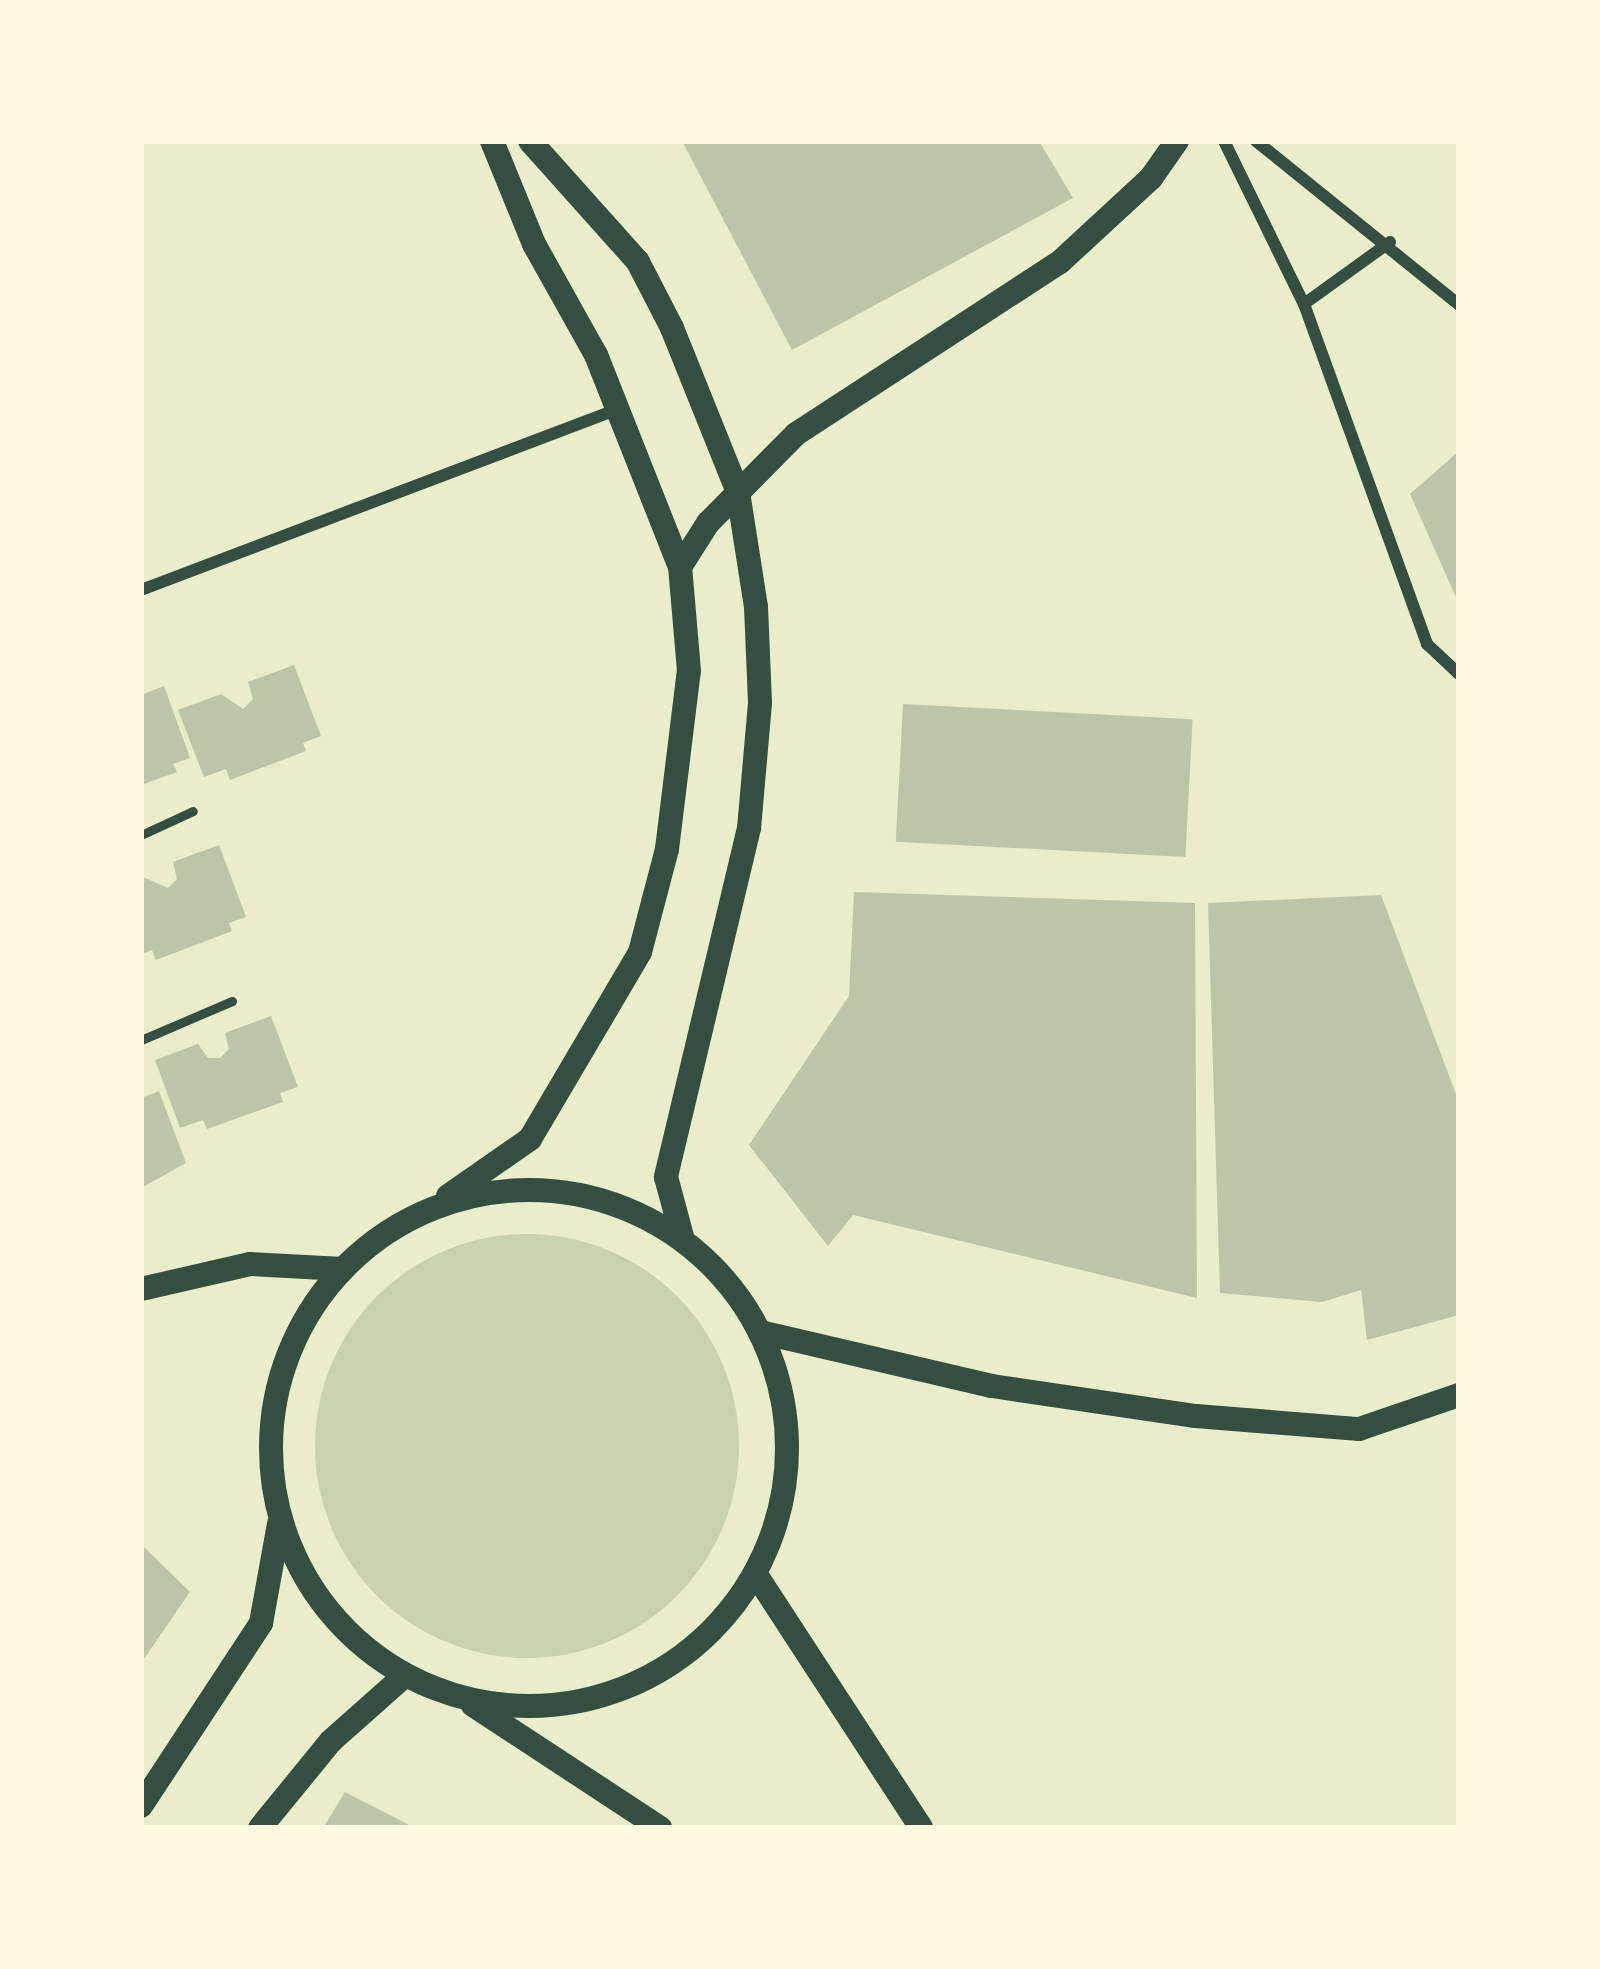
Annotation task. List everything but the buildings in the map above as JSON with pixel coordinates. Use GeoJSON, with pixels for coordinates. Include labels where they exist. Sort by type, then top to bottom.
{"type":"FeatureCollection","features":[{"type":"Feature","properties":{"kind":"main road"},"geometry":{"type":"LineString","coordinates":[[492,141],[534,244],[619,409],[680,567],[688,671],[667,849],[640,952],[530,1139],[343,1269],[302,1323],[277,1387],[269,1454],[279,1522],[307,1584],[348,1636],[403,1677],[466,1701],[660,1828]]}},
{"type":"Feature","properties":{"kind":"main road"},"geometry":{"type":"LineString","coordinates":[[530,141],[638,262],[737,492],[756,607],[760,703],[748,828],[666,1178],[683,1240]]}},
{"type":"Feature","properties":{"kind":"main road"},"geometry":{"type":"LineString","coordinates":[[680,567],[737,492],[796,434],[1060,262],[1151,178],[1177,141]]}},
{"type":"Feature","properties":{"kind":"main road"},"geometry":{"type":"LineString","coordinates":[[425,1212],[477,1195],[530,1190],[619,1207],[683,1240],[742,1297],[760,1332],[781,1391],[788,1453],[779,1515],[755,1573],[715,1628],[662,1670],[600,1697],[533,1708],[466,1701]]}},
{"type":"Feature","properties":{"kind":"main road"},"geometry":{"type":"LineString","coordinates":[[141,1289],[250,1264],[343,1269]]}},
{"type":"Feature","properties":{"kind":"main road"},"geometry":{"type":"LineString","coordinates":[[760,1332],[992,1386],[1196,1416],[1359,1429],[1459,1395]]}},
{"type":"Feature","properties":{"kind":"main road"},"geometry":{"type":"LineString","coordinates":[[141,1806],[261,1623],[279,1522]]}},
{"type":"Feature","properties":{"kind":"main road"},"geometry":{"type":"LineString","coordinates":[[755,1573],[921,1828]]}},
{"type":"Feature","properties":{"kind":"main road"},"geometry":{"type":"LineString","coordinates":[[260,1828],[331,1741],[403,1677]]}},
{"type":"Feature","properties":{"kind":"street"},"geometry":{"type":"LineString","coordinates":[[1224,141],[1304,304],[1427,644],[1459,674]]}},
{"type":"Feature","properties":{"kind":"street"},"geometry":{"type":"LineString","coordinates":[[1256,141],[1390,242],[1459,305]]}},
{"type":"Feature","properties":{"kind":"street"},"geometry":{"type":"LineString","coordinates":[[1304,304],[1390,242]]}},
{"type":"Feature","properties":{"kind":"street"},"geometry":{"type":"LineString","coordinates":[[141,590],[619,409]]}},
{"type":"Feature","properties":{"kind":"lane"},"geometry":{"type":"LineString","coordinates":[[141,835],[193,811]]}},
{"type":"Feature","properties":{"kind":"lane"},"geometry":{"type":"LineString","coordinates":[[141,1040],[232,1001]]}},
{"type":"Feature","properties":{"kind":"green space"},"geometry":{"type":"Polygon","coordinates":[[[527,1234],[568,1238],[608,1250],[645,1270],[677,1296],[703,1328],[723,1365],[735,1405],[739,1446],[735,1487],[723,1527],[703,1564],[677,1596],[645,1622],[608,1642],[568,1654],[527,1658],[486,1654],[446,1642],[409,1622],[377,1596],[351,1564],[331,1527],[319,1487],[315,1446],[319,1405],[331,1365],[351,1328],[377,1296],[409,1270],[446,1250],[486,1238],[527,1234]]]}}]}
